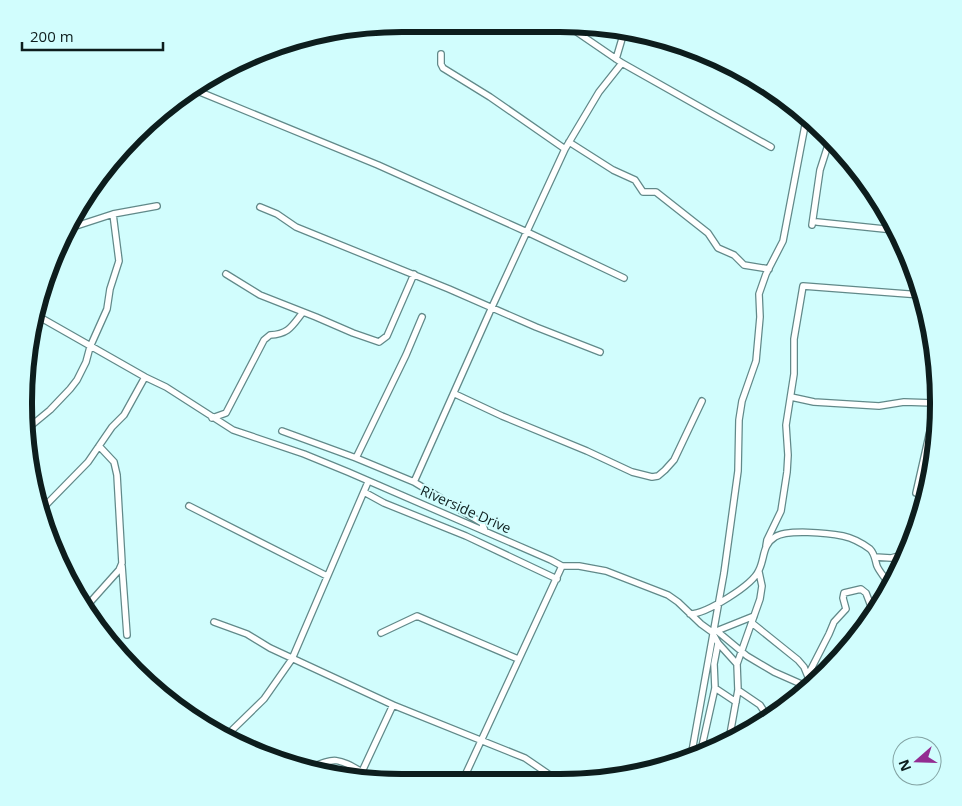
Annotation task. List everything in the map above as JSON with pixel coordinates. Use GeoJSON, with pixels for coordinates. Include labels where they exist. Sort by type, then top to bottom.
{"type":"FeatureCollection","features":[{"type":"Feature","properties":{"kind":"street"},"geometry":{"type":"LineString","coordinates":[[578,33],[622,63],[771,147]]}},
{"type":"Feature","properties":{"kind":"street"},"geometry":{"type":"LineString","coordinates":[[616,59],[622,39]]}},
{"type":"Feature","properties":{"kind":"street"},"geometry":{"type":"LineString","coordinates":[[441,54],[443,68],[490,97],[565,149]]}},
{"type":"Feature","properties":{"kind":"street"},"geometry":{"type":"LineString","coordinates":[[414,482],[565,149],[599,92],[622,63]]}},
{"type":"Feature","properties":{"kind":"street"},"geometry":{"type":"LineString","coordinates":[[201,92],[378,165],[624,278]]}},
{"type":"Feature","properties":{"kind":"street"},"geometry":{"type":"LineString","coordinates":[[693,748],[715,632],[738,471],[739,420],[742,401],[756,362],[760,317],[759,294],[769,269],[779,252],[787,226],[805,126]]}},
{"type":"Feature","properties":{"kind":"street"},"geometry":{"type":"LineString","coordinates":[[569,142],[613,170],[635,180],[643,192],[656,192],[708,233],[718,248],[734,254],[744,265],[769,269]]}},
{"type":"Feature","properties":{"kind":"street"},"geometry":{"type":"LineString","coordinates":[[828,149],[820,170],[814,224],[886,229]]}},
{"type":"Feature","properties":{"kind":"street"},"geometry":{"type":"LineString","coordinates":[[78,225],[113,214],[157,206]]}},
{"type":"Feature","properties":{"kind":"street"},"geometry":{"type":"LineString","coordinates":[[260,207],[277,214],[296,227],[600,352]]}},
{"type":"Feature","properties":{"kind":"street"},"geometry":{"type":"LineString","coordinates":[[33,424],[70,389],[84,367],[90,347],[107,308],[110,289],[119,261],[113,214]]}},
{"type":"Feature","properties":{"kind":"street"},"geometry":{"type":"LineString","coordinates":[[226,274],[260,295],[353,334],[379,342],[387,336],[414,274]]}},
{"type":"Feature","properties":{"kind":"street"},"geometry":{"type":"LineString","coordinates":[[731,731],[738,690],[737,664],[762,592],[759,572],[767,540],[781,511],[788,455],[786,425],[794,374],[794,339],[803,286],[913,294]]}},
{"type":"Feature","properties":{"kind":"street"},"geometry":{"type":"LineString","coordinates":[[212,418],[226,413],[264,340],[270,335],[279,335],[288,331],[303,312]]}},
{"type":"Feature","properties":{"kind":"street"},"geometry":{"type":"LineString","coordinates":[[356,458],[406,356],[422,317]]}},
{"type":"Feature","properties":{"kind":"street","name":"Riverside Drive"},"geometry":{"type":"LineString","coordinates":[[42,320],[145,378],[166,387],[233,430],[304,454],[403,495],[562,566]]}},
{"type":"Feature","properties":{"kind":"street"},"geometry":{"type":"LineString","coordinates":[[47,504],[79,472],[112,427],[124,414],[145,378]]}},
{"type":"Feature","properties":{"kind":"street"},"geometry":{"type":"LineString","coordinates":[[455,394],[641,476],[652,477],[658,476],[674,460],[702,401]]}},
{"type":"Feature","properties":{"kind":"street"},"geometry":{"type":"LineString","coordinates":[[791,398],[814,402],[879,406],[904,402],[930,403]]}},
{"type":"Feature","properties":{"kind":"street"},"geometry":{"type":"LineString","coordinates":[[282,431],[414,482],[482,523],[485,531]]}},
{"type":"Feature","properties":{"kind":"street"},"geometry":{"type":"LineString","coordinates":[[916,493],[927,445]]}},
{"type":"Feature","properties":{"kind":"street"},"geometry":{"type":"LineString","coordinates":[[99,446],[114,462],[117,475],[127,635]]}},
{"type":"Feature","properties":{"kind":"street"},"geometry":{"type":"LineString","coordinates":[[231,731],[264,699],[292,659],[368,482]]}},
{"type":"Feature","properties":{"kind":"street"},"geometry":{"type":"LineString","coordinates":[[364,492],[384,503],[457,532],[557,579]]}},
{"type":"Feature","properties":{"kind":"street"},"geometry":{"type":"LineString","coordinates":[[189,506],[327,576]]}},
{"type":"Feature","properties":{"kind":"street"},"geometry":{"type":"LineString","coordinates":[[766,546],[779,535],[803,533],[843,536],[854,539],[871,550],[878,567],[885,578]]}},
{"type":"Feature","properties":{"kind":"street"},"geometry":{"type":"LineString","coordinates":[[875,557],[896,557]]}},
{"type":"Feature","properties":{"kind":"street"},"geometry":{"type":"LineString","coordinates":[[91,602],[120,570],[122,564]]}},
{"type":"Feature","properties":{"kind":"street"},"geometry":{"type":"LineString","coordinates":[[465,774],[562,566],[596,568],[615,573],[668,595],[700,624],[774,672],[801,684]]}},
{"type":"Feature","properties":{"kind":"street"},"geometry":{"type":"LineString","coordinates":[[690,614],[702,613],[719,603],[749,582],[759,572]]}},
{"type":"Feature","properties":{"kind":"street"},"geometry":{"type":"LineString","coordinates":[[114,576],[123,583]]}},
{"type":"Feature","properties":{"kind":"street"},"geometry":{"type":"LineString","coordinates":[[808,675],[834,622],[846,608],[843,598],[844,593],[861,589],[866,593],[870,604]]}},
{"type":"Feature","properties":{"kind":"street"},"geometry":{"type":"LineString","coordinates":[[381,633],[417,616],[518,659]]}},
{"type":"Feature","properties":{"kind":"street"},"geometry":{"type":"LineString","coordinates":[[715,632],[754,616]]}},
{"type":"Feature","properties":{"kind":"street"},"geometry":{"type":"LineString","coordinates":[[214,622],[246,634],[292,659],[392,705],[525,758],[548,774]]}},
{"type":"Feature","properties":{"kind":"street"},"geometry":{"type":"LineString","coordinates":[[752,623],[796,658],[808,675]]}},
{"type":"Feature","properties":{"kind":"street"},"geometry":{"type":"LineString","coordinates":[[702,744],[715,688],[714,664],[718,643],[715,632]]}},
{"type":"Feature","properties":{"kind":"street"},"geometry":{"type":"LineString","coordinates":[[718,643],[737,664]]}},
{"type":"Feature","properties":{"kind":"street"},"geometry":{"type":"LineString","coordinates":[[715,688],[736,702]]}},
{"type":"Feature","properties":{"kind":"street"},"geometry":{"type":"LineString","coordinates":[[738,690],[760,705],[764,712]]}},
{"type":"Feature","properties":{"kind":"street"},"geometry":{"type":"LineString","coordinates":[[362,771],[392,705]]}},
{"type":"Feature","properties":{"kind":"street"},"geometry":{"type":"LineString","coordinates":[[320,764],[337,760],[351,769]]}}]}
